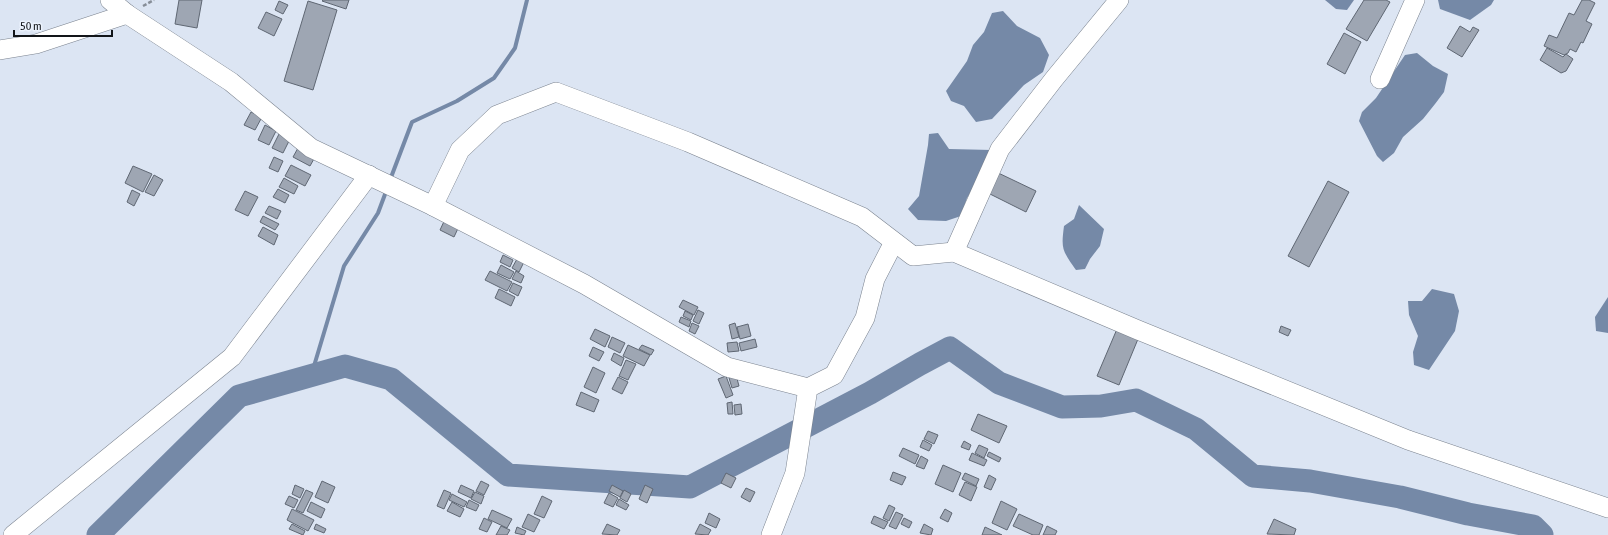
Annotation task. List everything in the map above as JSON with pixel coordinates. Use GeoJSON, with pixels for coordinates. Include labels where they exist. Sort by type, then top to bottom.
{"type":"FeatureCollection","features":[{"type":"Feature","properties":{"kind":"street"},"geometry":{"type":"LineString","coordinates":[[110,0],[127,14],[231,82],[311,148],[433,206],[584,284],[727,367],[808,388],[834,375],[865,318],[874,279],[894,242]]}},
{"type":"Feature","properties":{"kind":"street"},"geometry":{"type":"LineString","coordinates":[[954,252],[1000,148],[1077,50],[1119,0]]}},
{"type":"Feature","properties":{"kind":"street"},"geometry":{"type":"LineString","coordinates":[[1380,79],[1415,0]]}},
{"type":"Feature","properties":{"kind":"street"},"geometry":{"type":"LineString","coordinates":[[0,50],[36,44],[127,14]]}},
{"type":"Feature","properties":{"kind":"street"},"geometry":{"type":"LineString","coordinates":[[433,206],[460,150],[498,116],[556,92],[688,142],[862,217],[913,256],[954,252],[1138,330],[1408,440],[1608,508]]}},
{"type":"Feature","properties":{"kind":"street"},"geometry":{"type":"LineString","coordinates":[[13,535],[232,357],[369,175]]}},
{"type":"Feature","properties":{"kind":"street"},"geometry":{"type":"LineString","coordinates":[[771,535],[795,474],[808,388]]}},
{"type":"Feature","properties":{"kind":"water"},"geometry":{"type":"Polygon","coordinates":[[[1325,0],[1354,0],[1347,10],[1336,9],[1325,0]]]}},
{"type":"Feature","properties":{"kind":"water"},"geometry":{"type":"Polygon","coordinates":[[[1438,0],[1494,0],[1491,5],[1470,20],[1440,9],[1438,0]]]}},
{"type":"Feature","properties":{"kind":"water"},"geometry":{"type":"Polygon","coordinates":[[[1003,11],[1017,26],[1040,38],[1049,55],[1043,72],[1024,85],[992,119],[976,122],[964,106],[951,101],[946,91],[967,61],[973,45],[984,32],[992,13],[1003,11]]]}},
{"type":"Feature","properties":{"kind":"water"},"geometry":{"type":"Polygon","coordinates":[[[1417,53],[1433,66],[1448,74],[1444,92],[1423,119],[1403,137],[1394,153],[1383,162],[1377,156],[1359,121],[1362,112],[1376,98],[1405,55],[1417,53]]]}},
{"type":"Feature","properties":{"kind":"water"},"geometry":{"type":"Polygon","coordinates":[[[938,133],[949,149],[992,150],[985,171],[967,198],[961,216],[946,221],[918,220],[908,209],[919,196],[929,134],[938,133]]]}},
{"type":"Feature","properties":{"kind":"water"},"geometry":{"type":"Polygon","coordinates":[[[1079,205],[1104,229],[1100,246],[1090,259],[1085,269],[1076,270],[1065,253],[1063,240],[1064,226],[1074,219],[1079,205]]]}},
{"type":"Feature","properties":{"kind":"water"},"geometry":{"type":"Polygon","coordinates":[[[1432,289],[1454,294],[1459,311],[1455,331],[1429,370],[1414,365],[1413,352],[1418,336],[1409,315],[1408,301],[1422,301],[1432,289]]]}},
{"type":"Feature","properties":{"kind":"water"},"geometry":{"type":"Polygon","coordinates":[[[1608,297],[1608,333],[1596,331],[1595,317],[1608,297]]]}},
{"type":"Feature","properties":{"kind":"building"},"geometry":{"type":"Polygon","coordinates":[[[179,0],[202,0],[197,28],[175,24],[179,0]]]}},
{"type":"Feature","properties":{"kind":"building"},"geometry":{"type":"Polygon","coordinates":[[[349,0],[346,9],[322,1],[349,0]]]}},
{"type":"Feature","properties":{"kind":"building"},"geometry":{"type":"Polygon","coordinates":[[[1364,0],[1386,0],[1390,2],[1367,41],[1346,29],[1364,0]]]}},
{"type":"Feature","properties":{"kind":"building"},"geometry":{"type":"Polygon","coordinates":[[[1582,0],[1589,0],[1595,3],[1586,21],[1592,24],[1583,43],[1581,42],[1576,52],[1570,49],[1568,53],[1564,55],[1544,46],[1549,35],[1557,38],[1569,13],[1574,15],[1582,0]]]}},
{"type":"Feature","properties":{"kind":"building"},"geometry":{"type":"Polygon","coordinates":[[[279,1],[288,5],[283,14],[275,10],[279,1]]]}},
{"type":"Feature","properties":{"kind":"building"},"geometry":{"type":"Polygon","coordinates":[[[308,1],[337,10],[313,90],[284,81],[308,1]]]}},
{"type":"Feature","properties":{"kind":"building"},"geometry":{"type":"Polygon","coordinates":[[[266,12],[282,19],[274,36],[258,28],[266,12]]]}},
{"type":"Feature","properties":{"kind":"building"},"geometry":{"type":"Polygon","coordinates":[[[1460,26],[1470,32],[1473,27],[1479,30],[1462,57],[1447,48],[1460,26]]]}},
{"type":"Feature","properties":{"kind":"building"},"geometry":{"type":"Polygon","coordinates":[[[1344,33],[1361,42],[1345,74],[1327,64],[1344,33]]]}},
{"type":"Feature","properties":{"kind":"building"},"geometry":{"type":"Polygon","coordinates":[[[1547,48],[1563,57],[1566,54],[1573,59],[1566,71],[1561,73],[1540,60],[1547,48]]]}},
{"type":"Feature","properties":{"kind":"building"},"geometry":{"type":"Polygon","coordinates":[[[251,112],[262,117],[255,130],[244,125],[251,112]]]}},
{"type":"Feature","properties":{"kind":"building"},"geometry":{"type":"Polygon","coordinates":[[[265,125],[276,131],[269,145],[258,140],[265,125]]]}},
{"type":"Feature","properties":{"kind":"building"},"geometry":{"type":"Polygon","coordinates":[[[279,134],[290,139],[283,153],[272,148],[279,134]]]}},
{"type":"Feature","properties":{"kind":"building"},"geometry":{"type":"Polygon","coordinates":[[[298,148],[315,157],[310,166],[293,157],[298,148]]]}},
{"type":"Feature","properties":{"kind":"building"},"geometry":{"type":"Polygon","coordinates":[[[274,157],[283,161],[278,172],[269,168],[274,157]]]}},
{"type":"Feature","properties":{"kind":"building"},"geometry":{"type":"Polygon","coordinates":[[[291,165],[311,175],[305,186],[285,176],[291,165]]]}},
{"type":"Feature","properties":{"kind":"building"},"geometry":{"type":"Polygon","coordinates":[[[133,166],[152,174],[143,192],[125,183],[133,166]]]}},
{"type":"Feature","properties":{"kind":"building"},"geometry":{"type":"Polygon","coordinates":[[[992,170],[1036,191],[1026,212],[982,190],[992,170]]]}},
{"type":"Feature","properties":{"kind":"building"},"geometry":{"type":"Polygon","coordinates":[[[154,175],[163,180],[154,196],[145,192],[154,175]]]}},
{"type":"Feature","properties":{"kind":"building"},"geometry":{"type":"Polygon","coordinates":[[[284,178],[298,186],[294,194],[279,187],[284,178]]]}},
{"type":"Feature","properties":{"kind":"building"},"geometry":{"type":"Polygon","coordinates":[[[1328,181],[1349,192],[1309,267],[1288,256],[1328,181]]]}},
{"type":"Feature","properties":{"kind":"building"},"geometry":{"type":"Polygon","coordinates":[[[278,189],[289,195],[285,203],[273,197],[278,189]]]}},
{"type":"Feature","properties":{"kind":"building"},"geometry":{"type":"Polygon","coordinates":[[[132,190],[140,194],[134,206],[127,202],[132,190]]]}},
{"type":"Feature","properties":{"kind":"building"},"geometry":{"type":"Polygon","coordinates":[[[245,191],[258,197],[248,216],[235,210],[245,191]]]}},
{"type":"Feature","properties":{"kind":"building"},"geometry":{"type":"Polygon","coordinates":[[[269,206],[281,211],[277,219],[265,213],[269,206]]]}},
{"type":"Feature","properties":{"kind":"building"},"geometry":{"type":"Polygon","coordinates":[[[447,215],[461,222],[454,237],[440,230],[447,215]]]}},
{"type":"Feature","properties":{"kind":"building"},"geometry":{"type":"Polygon","coordinates":[[[263,216],[279,224],[275,230],[260,222],[263,216]]]}},
{"type":"Feature","properties":{"kind":"building"},"geometry":{"type":"Polygon","coordinates":[[[263,227],[278,235],[274,245],[258,236],[263,227]]]}},
{"type":"Feature","properties":{"kind":"building"},"geometry":{"type":"Polygon","coordinates":[[[503,255],[513,260],[510,267],[500,262],[503,255]]]}},
{"type":"Feature","properties":{"kind":"building"},"geometry":{"type":"Polygon","coordinates":[[[517,259],[524,262],[519,272],[512,268],[517,259]]]}},
{"type":"Feature","properties":{"kind":"building"},"geometry":{"type":"Polygon","coordinates":[[[501,265],[514,272],[510,279],[497,273],[501,265]]]}},
{"type":"Feature","properties":{"kind":"building"},"geometry":{"type":"Polygon","coordinates":[[[490,271],[512,282],[507,291],[485,280],[490,271]]]}},
{"type":"Feature","properties":{"kind":"building"},"geometry":{"type":"Polygon","coordinates":[[[516,271],[524,276],[521,283],[512,279],[516,271]]]}},
{"type":"Feature","properties":{"kind":"building"},"geometry":{"type":"Polygon","coordinates":[[[513,283],[522,287],[518,296],[509,291],[513,283]]]}},
{"type":"Feature","properties":{"kind":"building"},"geometry":{"type":"Polygon","coordinates":[[[499,289],[515,297],[511,306],[495,298],[499,289]]]}},
{"type":"Feature","properties":{"kind":"building"},"geometry":{"type":"Polygon","coordinates":[[[683,300],[698,307],[694,315],[679,307],[683,300]]]}},
{"type":"Feature","properties":{"kind":"building"},"geometry":{"type":"Polygon","coordinates":[[[698,310],[704,313],[699,324],[693,321],[698,310]]]}},
{"type":"Feature","properties":{"kind":"building"},"geometry":{"type":"Polygon","coordinates":[[[685,311],[693,315],[691,320],[683,316],[685,311]]]}},
{"type":"Feature","properties":{"kind":"building"},"geometry":{"type":"Polygon","coordinates":[[[681,317],[691,321],[689,327],[679,322],[681,317]]]}},
{"type":"Feature","properties":{"kind":"building"},"geometry":{"type":"Polygon","coordinates":[[[692,323],[699,326],[695,334],[689,331],[692,323]]]}},
{"type":"Feature","properties":{"kind":"building"},"geometry":{"type":"Polygon","coordinates":[[[735,323],[739,337],[732,339],[729,325],[735,323]]]}},
{"type":"Feature","properties":{"kind":"building"},"geometry":{"type":"Polygon","coordinates":[[[748,324],[751,336],[740,339],[737,327],[748,324]]]}},
{"type":"Feature","properties":{"kind":"building"},"geometry":{"type":"Polygon","coordinates":[[[1281,326],[1291,330],[1288,336],[1279,332],[1281,326]]]}},
{"type":"Feature","properties":{"kind":"building"},"geometry":{"type":"Polygon","coordinates":[[[595,329],[610,336],[605,347],[590,339],[595,329]]]}},
{"type":"Feature","properties":{"kind":"building"},"geometry":{"type":"Polygon","coordinates":[[[1117,329],[1138,339],[1119,385],[1097,376],[1117,329]]]}},
{"type":"Feature","properties":{"kind":"building"},"geometry":{"type":"Polygon","coordinates":[[[612,337],[625,343],[620,353],[608,347],[612,337]]]}},
{"type":"Feature","properties":{"kind":"building"},"geometry":{"type":"Polygon","coordinates":[[[755,339],[757,347],[741,351],[739,343],[755,339]]]}},
{"type":"Feature","properties":{"kind":"building"},"geometry":{"type":"Polygon","coordinates":[[[737,342],[739,351],[728,352],[727,343],[737,342]]]}},
{"type":"Feature","properties":{"kind":"building"},"geometry":{"type":"Polygon","coordinates":[[[628,345],[650,355],[644,366],[623,356],[628,345]]]}},
{"type":"Feature","properties":{"kind":"building"},"geometry":{"type":"Polygon","coordinates":[[[642,345],[654,350],[651,355],[639,349],[642,345]]]}},
{"type":"Feature","properties":{"kind":"building"},"geometry":{"type":"Polygon","coordinates":[[[593,347],[604,352],[599,361],[589,356],[593,347]]]}},
{"type":"Feature","properties":{"kind":"building"},"geometry":{"type":"Polygon","coordinates":[[[614,353],[624,358],[621,366],[611,360],[614,353]]]}},
{"type":"Feature","properties":{"kind":"building"},"geometry":{"type":"Polygon","coordinates":[[[626,360],[636,364],[628,380],[619,376],[626,360]]]}},
{"type":"Feature","properties":{"kind":"building"},"geometry":{"type":"Polygon","coordinates":[[[593,367],[605,373],[596,393],[584,387],[593,367]]]}},
{"type":"Feature","properties":{"kind":"building"},"geometry":{"type":"Polygon","coordinates":[[[736,375],[739,386],[732,388],[729,378],[736,375]]]}},
{"type":"Feature","properties":{"kind":"building"},"geometry":{"type":"Polygon","coordinates":[[[726,376],[733,395],[726,398],[718,379],[726,376]]]}},
{"type":"Feature","properties":{"kind":"building"},"geometry":{"type":"Polygon","coordinates":[[[618,377],[628,382],[622,394],[612,389],[618,377]]]}},
{"type":"Feature","properties":{"kind":"building"},"geometry":{"type":"Polygon","coordinates":[[[581,392],[599,400],[594,412],[576,405],[581,392]]]}},
{"type":"Feature","properties":{"kind":"building"},"geometry":{"type":"Polygon","coordinates":[[[732,402],[733,414],[728,414],[727,403],[732,402]]]}},
{"type":"Feature","properties":{"kind":"building"},"geometry":{"type":"Polygon","coordinates":[[[741,404],[742,414],[735,415],[734,405],[741,404]]]}},
{"type":"Feature","properties":{"kind":"building"},"geometry":{"type":"Polygon","coordinates":[[[978,414],[1007,426],[999,443],[971,430],[978,414]]]}},
{"type":"Feature","properties":{"kind":"building"},"geometry":{"type":"Polygon","coordinates":[[[928,431],[938,435],[934,444],[924,439],[928,431]]]}},
{"type":"Feature","properties":{"kind":"building"},"geometry":{"type":"Polygon","coordinates":[[[923,440],[932,445],[929,451],[920,447],[923,440]]]}},
{"type":"Feature","properties":{"kind":"building"},"geometry":{"type":"Polygon","coordinates":[[[964,441],[971,445],[969,450],[961,447],[964,441]]]}},
{"type":"Feature","properties":{"kind":"building"},"geometry":{"type":"Polygon","coordinates":[[[979,445],[988,449],[984,458],[975,453],[979,445]]]}},
{"type":"Feature","properties":{"kind":"building"},"geometry":{"type":"Polygon","coordinates":[[[903,448],[919,455],[915,464],[899,456],[903,448]]]}},
{"type":"Feature","properties":{"kind":"building"},"geometry":{"type":"Polygon","coordinates":[[[989,452],[1001,458],[999,462],[987,456],[989,452]]]}},
{"type":"Feature","properties":{"kind":"building"},"geometry":{"type":"Polygon","coordinates":[[[972,453],[987,460],[984,466],[969,460],[972,453]]]}},
{"type":"Feature","properties":{"kind":"building"},"geometry":{"type":"Polygon","coordinates":[[[921,456],[928,460],[924,469],[916,466],[921,456]]]}},
{"type":"Feature","properties":{"kind":"building"},"geometry":{"type":"Polygon","coordinates":[[[943,465],[961,473],[953,492],[935,484],[943,465]]]}},
{"type":"Feature","properties":{"kind":"building"},"geometry":{"type":"Polygon","coordinates":[[[893,472],[906,477],[902,485],[890,480],[893,472]]]}},
{"type":"Feature","properties":{"kind":"building"},"geometry":{"type":"Polygon","coordinates":[[[726,473],[736,478],[731,488],[721,483],[726,473]]]}},
{"type":"Feature","properties":{"kind":"building"},"geometry":{"type":"Polygon","coordinates":[[[965,473],[979,479],[976,486],[962,479],[965,473]]]}},
{"type":"Feature","properties":{"kind":"building"},"geometry":{"type":"Polygon","coordinates":[[[989,475],[996,479],[991,490],[984,487],[989,475]]]}},
{"type":"Feature","properties":{"kind":"building"},"geometry":{"type":"Polygon","coordinates":[[[322,481],[335,487],[328,503],[315,497],[322,481]]]}},
{"type":"Feature","properties":{"kind":"building"},"geometry":{"type":"Polygon","coordinates":[[[481,481],[489,485],[484,495],[476,491],[481,481]]]}},
{"type":"Feature","properties":{"kind":"building"},"geometry":{"type":"Polygon","coordinates":[[[965,482],[977,487],[971,501],[959,495],[965,482]]]}},
{"type":"Feature","properties":{"kind":"building"},"geometry":{"type":"Polygon","coordinates":[[[295,485],[304,489],[300,498],[292,494],[295,485]]]}},
{"type":"Feature","properties":{"kind":"building"},"geometry":{"type":"Polygon","coordinates":[[[461,485],[474,491],[471,498],[458,492],[461,485]]]}},
{"type":"Feature","properties":{"kind":"building"},"geometry":{"type":"Polygon","coordinates":[[[612,485],[623,491],[620,497],[609,491],[612,485]]]}},
{"type":"Feature","properties":{"kind":"building"},"geometry":{"type":"Polygon","coordinates":[[[645,485],[653,489],[647,503],[639,499],[645,485]]]}},
{"type":"Feature","properties":{"kind":"building"},"geometry":{"type":"Polygon","coordinates":[[[746,488],[755,492],[750,502],[741,497],[746,488]]]}},
{"type":"Feature","properties":{"kind":"building"},"geometry":{"type":"Polygon","coordinates":[[[306,490],[313,493],[303,513],[296,510],[306,490]]]}},
{"type":"Feature","properties":{"kind":"building"},"geometry":{"type":"Polygon","coordinates":[[[444,490],[451,493],[444,509],[437,506],[444,490]]]}},
{"type":"Feature","properties":{"kind":"building"},"geometry":{"type":"Polygon","coordinates":[[[624,490],[631,494],[627,502],[620,498],[624,490]]]}},
{"type":"Feature","properties":{"kind":"building"},"geometry":{"type":"Polygon","coordinates":[[[475,492],[484,496],[481,504],[471,499],[475,492]]]}},
{"type":"Feature","properties":{"kind":"building"},"geometry":{"type":"Polygon","coordinates":[[[609,493],[618,498],[613,507],[604,503],[609,493]]]}},
{"type":"Feature","properties":{"kind":"building"},"geometry":{"type":"Polygon","coordinates":[[[452,494],[467,502],[464,507],[449,500],[452,494]]]}},
{"type":"Feature","properties":{"kind":"building"},"geometry":{"type":"Polygon","coordinates":[[[289,496],[298,500],[294,508],[285,504],[289,496]]]}},
{"type":"Feature","properties":{"kind":"building"},"geometry":{"type":"Polygon","coordinates":[[[542,496],[552,501],[544,518],[534,514],[542,496]]]}},
{"type":"Feature","properties":{"kind":"building"},"geometry":{"type":"Polygon","coordinates":[[[619,499],[629,505],[626,510],[616,505],[619,499]]]}},
{"type":"Feature","properties":{"kind":"building"},"geometry":{"type":"Polygon","coordinates":[[[469,500],[479,505],[476,511],[466,507],[469,500]]]}},
{"type":"Feature","properties":{"kind":"building"},"geometry":{"type":"Polygon","coordinates":[[[1001,501],[1017,509],[1007,530],[992,523],[1001,501]]]}},
{"type":"Feature","properties":{"kind":"building"},"geometry":{"type":"Polygon","coordinates":[[[311,502],[325,509],[321,518],[307,511],[311,502]]]}},
{"type":"Feature","properties":{"kind":"building"},"geometry":{"type":"Polygon","coordinates":[[[452,502],[464,509],[460,517],[447,511],[452,502]]]}},
{"type":"Feature","properties":{"kind":"building"},"geometry":{"type":"Polygon","coordinates":[[[889,505],[895,508],[889,521],[883,518],[889,505]]]}},
{"type":"Feature","properties":{"kind":"building"},"geometry":{"type":"Polygon","coordinates":[[[292,509],[314,520],[308,531],[287,520],[292,509]]]}},
{"type":"Feature","properties":{"kind":"building"},"geometry":{"type":"Polygon","coordinates":[[[945,509],[952,513],[948,522],[940,518],[945,509]]]}},
{"type":"Feature","properties":{"kind":"building"},"geometry":{"type":"Polygon","coordinates":[[[492,510],[512,519],[507,528],[488,519],[492,510]]]}},
{"type":"Feature","properties":{"kind":"building"},"geometry":{"type":"Polygon","coordinates":[[[896,512],[903,515],[896,529],[889,526],[896,512]]]}},
{"type":"Feature","properties":{"kind":"building"},"geometry":{"type":"Polygon","coordinates":[[[709,513],[720,519],[716,528],[705,523],[709,513]]]}},
{"type":"Feature","properties":{"kind":"building"},"geometry":{"type":"Polygon","coordinates":[[[528,514],[540,520],[534,532],[522,527],[528,514]]]}},
{"type":"Feature","properties":{"kind":"building"},"geometry":{"type":"Polygon","coordinates":[[[1019,514],[1043,525],[1039,535],[1033,535],[1013,526],[1019,514]]]}},
{"type":"Feature","properties":{"kind":"building"},"geometry":{"type":"Polygon","coordinates":[[[874,516],[888,522],[884,529],[871,523],[874,516]]]}},
{"type":"Feature","properties":{"kind":"building"},"geometry":{"type":"Polygon","coordinates":[[[484,518],[492,522],[487,532],[479,529],[484,518]]]}},
{"type":"Feature","properties":{"kind":"building"},"geometry":{"type":"Polygon","coordinates":[[[904,518],[912,522],[909,528],[901,524],[904,518]]]}},
{"type":"Feature","properties":{"kind":"building"},"geometry":{"type":"Polygon","coordinates":[[[1274,519],[1296,529],[1294,535],[1267,534],[1274,519]]]}},
{"type":"Feature","properties":{"kind":"building"},"geometry":{"type":"Polygon","coordinates":[[[292,524],[305,531],[303,535],[289,529],[292,524]]]}},
{"type":"Feature","properties":{"kind":"building"},"geometry":{"type":"Polygon","coordinates":[[[316,524],[326,529],[324,533],[314,529],[316,524]]]}},
{"type":"Feature","properties":{"kind":"building"},"geometry":{"type":"Polygon","coordinates":[[[607,524],[620,530],[617,535],[602,534],[607,524]]]}},
{"type":"Feature","properties":{"kind":"building"},"geometry":{"type":"Polygon","coordinates":[[[700,524],[711,530],[708,535],[695,534],[700,524]]]}},
{"type":"Feature","properties":{"kind":"building"},"geometry":{"type":"Polygon","coordinates":[[[924,524],[933,529],[931,535],[920,533],[924,524]]]}},
{"type":"Feature","properties":{"kind":"building"},"geometry":{"type":"Polygon","coordinates":[[[501,526],[510,530],[507,535],[496,535],[501,526]]]}},
{"type":"Feature","properties":{"kind":"building"},"geometry":{"type":"Polygon","coordinates":[[[1047,526],[1057,531],[1055,535],[1043,535],[1047,526]]]}},
{"type":"Feature","properties":{"kind":"building"},"geometry":{"type":"Polygon","coordinates":[[[517,527],[526,531],[524,535],[515,533],[517,527]]]}},
{"type":"Feature","properties":{"kind":"building"},"geometry":{"type":"Polygon","coordinates":[[[985,527],[1002,535],[982,535],[985,527]]]}},
{"type":"Feature","properties":{"kind":"waterway"},"geometry":{"type":"LineString","coordinates":[[390,180],[412,122],[457,101],[494,78],[515,48],[527,0]]}},
{"type":"Feature","properties":{"kind":"waterway"},"geometry":{"type":"LineString","coordinates":[[311,376],[344,266],[378,213],[387,189]]}},
{"type":"Feature","properties":{"kind":"waterway"},"geometry":{"type":"LineString","coordinates":[[98,535],[239,396],[345,366],[391,379],[508,475],[690,487],[870,393],[950,348],[999,383],[1062,407],[1101,406],[1136,400],[1196,429],[1253,476],[1310,481],[1400,497],[1468,514],[1533,526],[1542,535]]}}]}
